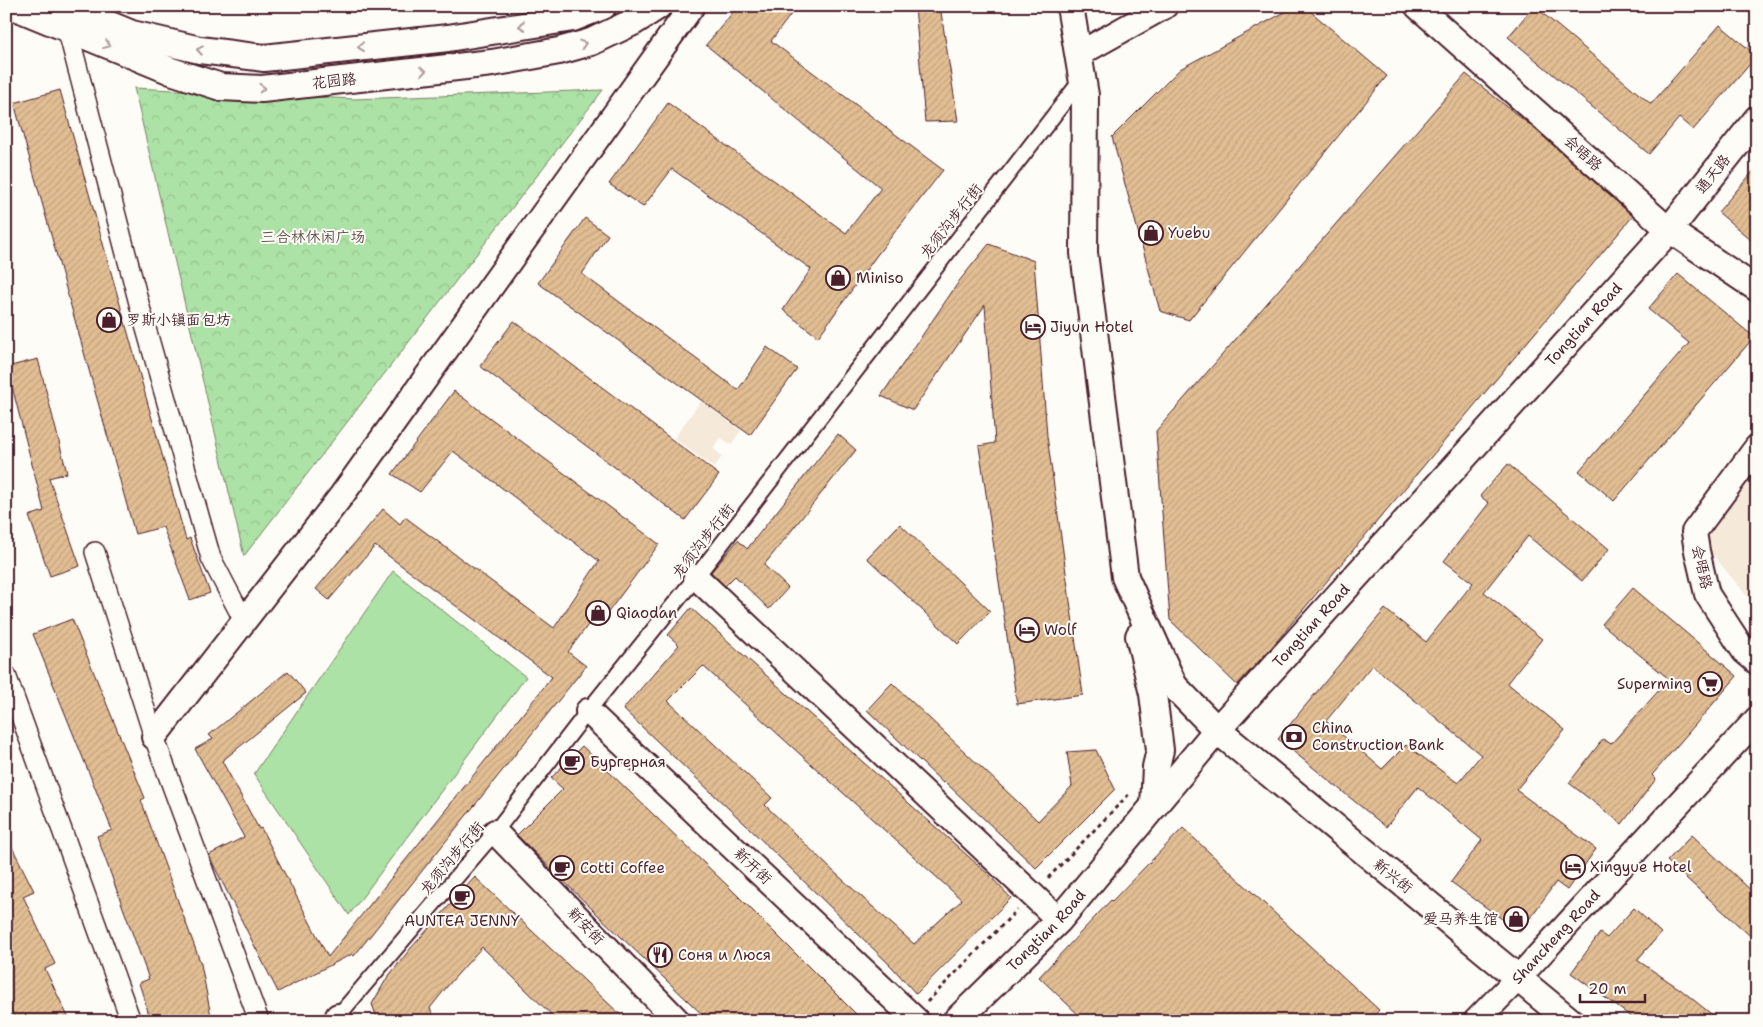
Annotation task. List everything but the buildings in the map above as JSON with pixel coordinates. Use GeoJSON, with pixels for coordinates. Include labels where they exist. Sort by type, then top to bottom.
{"type":"FeatureCollection","features":[{"type":"Feature","properties":{"kind":"main road","name":"花园路"},"geometry":{"type":"LineString","coordinates":[[13,6],[65,14],[132,34],[200,50],[264,58],[448,38],[573,18],[603,6]]}},
{"type":"Feature","properties":{"kind":"main road","name":"花园路"},"geometry":{"type":"LineString","coordinates":[[65,14],[171,71],[221,87],[262,89],[492,63],[560,51],[591,42],[633,22],[658,6]]}},
{"type":"Feature","properties":{"kind":"main road"},"geometry":{"type":"LineString","coordinates":[[1070,6],[1085,94],[1084,253],[1125,577],[1153,694],[1160,750],[1156,767],[1154,806]]}},
{"type":"Feature","properties":{"kind":"main road","name":"通天路"},"geometry":{"type":"LineString","coordinates":[[1669,230],[1757,119]]}},
{"type":"Feature","properties":{"kind":"main road","name":"Tongtian Road"},"geometry":{"type":"LineString","coordinates":[[956,1021],[1059,920],[1217,730],[1669,230]]}},
{"type":"Feature","properties":{"kind":"main road","name":"新兴街"},"geometry":{"type":"LineString","coordinates":[[1125,577],[1174,686],[1217,730],[1570,1021]]}},
{"type":"Feature","properties":{"kind":"street"},"geometry":{"type":"LineString","coordinates":[[154,737],[342,495],[692,6]]}},
{"type":"Feature","properties":{"kind":"street"},"geometry":{"type":"LineString","coordinates":[[1081,66],[1165,6]]}},
{"type":"Feature","properties":{"kind":"street","name":"会晤路"},"geometry":{"type":"LineString","coordinates":[[1418,6],[1669,230],[1757,289]]}},
{"type":"Feature","properties":{"kind":"street"},"geometry":{"type":"LineString","coordinates":[[65,14],[141,311],[211,558],[244,622]]}},
{"type":"Feature","properties":{"kind":"street","name":"龙须沟步行街"},"geometry":{"type":"LineString","coordinates":[[337,1019],[495,832],[588,711],[696,577],[1081,66]]}},
{"type":"Feature","properties":{"kind":"street","name":"会晤路"},"geometry":{"type":"LineString","coordinates":[[1757,447],[1694,532],[1696,551],[1707,594],[1744,650],[1757,662]]}},
{"type":"Feature","properties":{"kind":"street"},"geometry":{"type":"LineString","coordinates":[[95,552],[154,737],[259,1021]]}},
{"type":"Feature","properties":{"kind":"street"},"geometry":{"type":"LineString","coordinates":[[696,577],[1031,896],[1059,920]]}},
{"type":"Feature","properties":{"kind":"street"},"geometry":{"type":"LineString","coordinates":[[6,675],[11,709],[131,1021]]}},
{"type":"Feature","properties":{"kind":"street","name":"新开街"},"geometry":{"type":"LineString","coordinates":[[588,711],[915,1019]]}},
{"type":"Feature","properties":{"kind":"street","name":"Shancheng Road"},"geometry":{"type":"LineString","coordinates":[[1476,1021],[1757,719]]}},
{"type":"Feature","properties":{"kind":"street","name":"新安街"},"geometry":{"type":"LineString","coordinates":[[495,832],[678,1021]]}},
{"type":"Feature","properties":{"kind":"path"},"geometry":{"type":"LineString","coordinates":[[915,1019],[1156,767]]}},
{"type":"Feature","properties":{"kind":"shaded area"},"geometry":{"type":"Polygon","coordinates":[[[701,401],[741,430],[731,445],[720,437],[713,448],[722,456],[714,468],[674,438],[701,401]]]}},
{"type":"Feature","properties":{"kind":"shaded area"},"geometry":{"type":"Polygon","coordinates":[[[1757,466],[1757,608],[1694,532],[1757,466]]]}},
{"type":"Feature","properties":{"kind":"green space","name":"三合林休闲广场"},"geometry":{"type":"Polygon","coordinates":[[[134,88],[354,99],[603,90],[244,556],[134,88]]]}},
{"type":"Feature","properties":{"kind":"green space"},"geometry":{"type":"Polygon","coordinates":[[[393,571],[526,677],[349,915],[254,774],[393,571]]]}},
{"type":"Feature","properties":{"kind":"place","name":"Yuebu"},"geometry":{"type":"Point","coordinates":[1151,233]}},
{"type":"Feature","properties":{"kind":"place","name":"Miniso"},"geometry":{"type":"Point","coordinates":[838,278]}},
{"type":"Feature","properties":{"kind":"place","name":"罗斯小镇面包坊"},"geometry":{"type":"Point","coordinates":[109,320]}},
{"type":"Feature","properties":{"kind":"place","name":"Jiyun Hotel"},"geometry":{"type":"Point","coordinates":[1033,327]}},
{"type":"Feature","properties":{"kind":"place","name":"Qiaodan"},"geometry":{"type":"Point","coordinates":[598,613]}},
{"type":"Feature","properties":{"kind":"place","name":"Wolf"},"geometry":{"type":"Point","coordinates":[1027,630]}},
{"type":"Feature","properties":{"kind":"place","name":"Superming"},"geometry":{"type":"Point","coordinates":[1710,684]}},
{"type":"Feature","properties":{"kind":"place","name":"China Construction Bank"},"geometry":{"type":"Point","coordinates":[1294,737]}},
{"type":"Feature","properties":{"kind":"place","name":"Бургерная"},"geometry":{"type":"Point","coordinates":[572,762]}},
{"type":"Feature","properties":{"kind":"place","name":"Xingyue Hotel"},"geometry":{"type":"Point","coordinates":[1573,867]}},
{"type":"Feature","properties":{"kind":"place","name":"Cotti Coffee"},"geometry":{"type":"Point","coordinates":[562,868]}},
{"type":"Feature","properties":{"kind":"place","name":"AUNTEA JENNY"},"geometry":{"type":"Point","coordinates":[462,897]}},
{"type":"Feature","properties":{"kind":"place","name":"爱马养生馆"},"geometry":{"type":"Point","coordinates":[1516,919]}},
{"type":"Feature","properties":{"kind":"place","name":"Соня и Люся"},"geometry":{"type":"Point","coordinates":[660,955]}}]}
